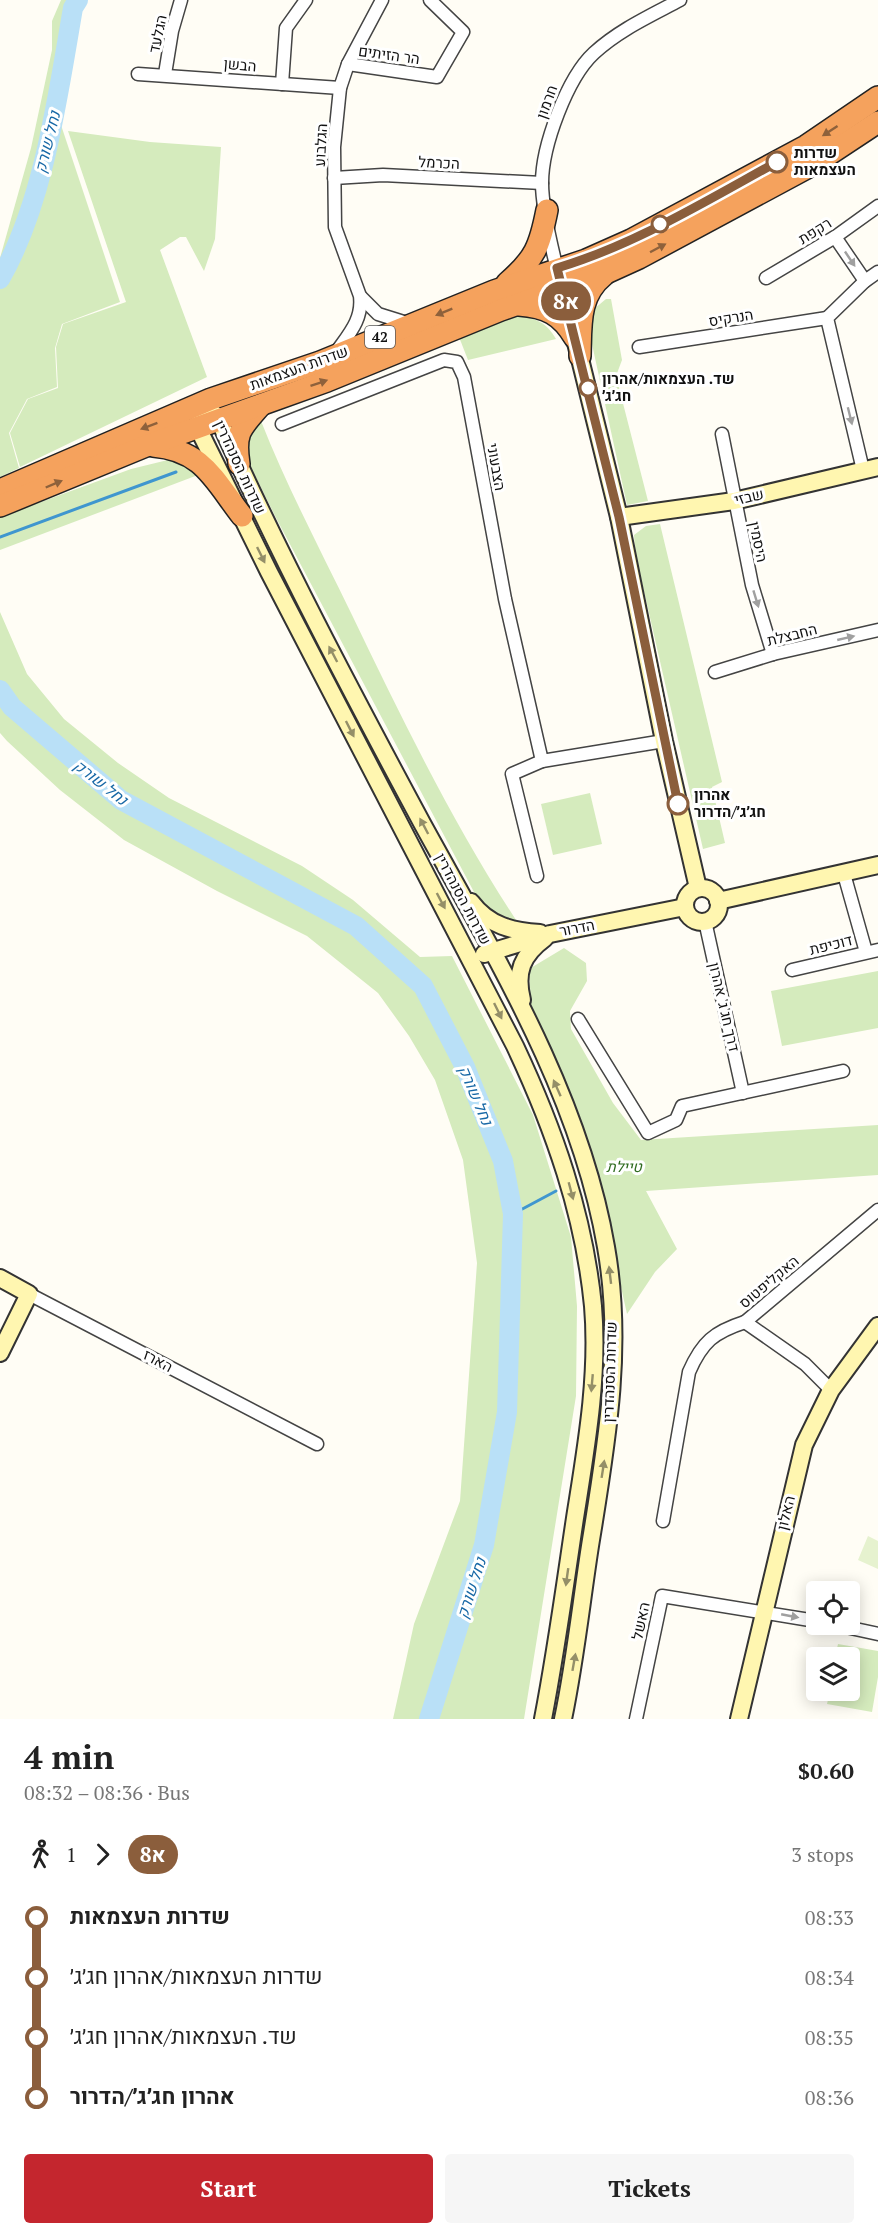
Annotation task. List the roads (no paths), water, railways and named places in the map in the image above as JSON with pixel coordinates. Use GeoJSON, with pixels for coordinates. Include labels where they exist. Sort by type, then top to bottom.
{"type":"FeatureCollection","features":[{"type":"Feature","properties":{"kind":"highway","name":"שדרות העצמאות"},"geometry":{"type":"LineString","coordinates":[[218,418],[327,381],[515,305],[586,260],[631,240],[827,133],[878,97]]}},
{"type":"Feature","properties":{"kind":"highway","name":"שדרות העצמאות"},"geometry":{"type":"LineString","coordinates":[[203,403],[333,357],[486,294],[560,278],[606,273],[639,258],[795,175],[878,122]]}},
{"type":"Feature","properties":{"kind":"highway"},"geometry":{"type":"LineString","coordinates":[[486,294],[507,283],[531,260],[538,249],[547,210]]}},
{"type":"Feature","properties":{"kind":"highway"},"geometry":{"type":"LineString","coordinates":[[578,347],[581,311],[590,288],[606,273]]}},
{"type":"Feature","properties":{"kind":"highway"},"geometry":{"type":"LineString","coordinates":[[515,305],[539,306],[558,316],[578,347]]}},
{"type":"Feature","properties":{"kind":"highway"},"geometry":{"type":"LineString","coordinates":[[239,464],[236,442],[238,433],[263,402]]}},
{"type":"Feature","properties":{"kind":"highway","name":"42"},"geometry":{"type":"LineString","coordinates":[[0,490],[203,403]]}},
{"type":"Feature","properties":{"kind":"highway","name":"42"},"geometry":{"type":"LineString","coordinates":[[0,506],[218,418]]}},
{"type":"Feature","properties":{"kind":"highway"},"geometry":{"type":"LineString","coordinates":[[146,446],[175,448],[195,458],[242,516]]}},
{"type":"Feature","properties":{"kind":"main road"},"geometry":{"type":"LineString","coordinates":[[560,278],[619,517],[664,741],[698,888]]}},
{"type":"Feature","properties":{"kind":"main road","name":"שדרות הסנהדרין"},"geometry":{"type":"LineString","coordinates":[[203,403],[218,418],[289,570],[492,951],[559,1091],[584,1156],[606,1249],[612,1295],[612,1406],[575,1659],[563,1719]]}},
{"type":"Feature","properties":{"kind":"main road","name":"שדרות הסנהדרין"},"geometry":{"type":"LineString","coordinates":[[203,403],[198,428],[390,807],[472,958],[542,1103],[559,1150],[586,1259],[593,1306],[595,1354],[585,1453],[543,1719]]}},
{"type":"Feature","properties":{"kind":"main road","name":"שבזי"},"geometry":{"type":"LineString","coordinates":[[619,517],[734,501],[871,469]]}},
{"type":"Feature","properties":{"kind":"main road"},"geometry":{"type":"LineString","coordinates":[[718,901],[878,865]]}},
{"type":"Feature","properties":{"kind":"main road"},"geometry":{"type":"LineString","coordinates":[[452,878],[475,908],[495,924],[519,932],[550,934]]}},
{"type":"Feature","properties":{"kind":"main road"},"geometry":{"type":"LineString","coordinates":[[698,888],[712,892],[718,901],[716,914],[705,921],[692,919],[685,907],[686,897],[698,888]]}},
{"type":"Feature","properties":{"kind":"main road","name":"הדרור"},"geometry":{"type":"LineString","coordinates":[[472,958],[550,934],[685,907]]}},
{"type":"Feature","properties":{"kind":"main road"},"geometry":{"type":"LineString","coordinates":[[531,1031],[518,984],[519,973],[526,955],[550,934]]}},
{"type":"Feature","properties":{"kind":"main road","name":"הארז"},"geometry":{"type":"LineString","coordinates":[[0,1278],[29,1293]]}},
{"type":"Feature","properties":{"kind":"main road"},"geometry":{"type":"LineString","coordinates":[[0,1353],[29,1293]]}},
{"type":"Feature","properties":{"kind":"main road","name":"האלון"},"geometry":{"type":"LineString","coordinates":[[739,1719],[777,1551],[804,1445],[831,1390],[878,1326]]}},
{"type":"Feature","properties":{"kind":"street","name":"הגלעד"},"geometry":{"type":"LineString","coordinates":[[165,74],[172,32],[181,0]]}},
{"type":"Feature","properties":{"kind":"street"},"geometry":{"type":"LineString","coordinates":[[282,84],[286,28],[306,0]]}},
{"type":"Feature","properties":{"kind":"street","name":"הגלבוע"},"geometry":{"type":"LineString","coordinates":[[382,0],[348,64],[340,88],[334,147],[335,227],[360,296],[378,314],[411,325]]}},
{"type":"Feature","properties":{"kind":"street","name":"הר הזיתים"},"geometry":{"type":"LineString","coordinates":[[348,64],[437,77],[463,32],[429,0]]}},
{"type":"Feature","properties":{"kind":"street","name":"חרמון"},"geometry":{"type":"LineString","coordinates":[[560,278],[542,183],[557,117],[566,92],[577,71],[614,37],[680,0]]}},
{"type":"Feature","properties":{"kind":"street","name":"הבשן"},"geometry":{"type":"LineString","coordinates":[[138,74],[165,74],[340,88]]}},
{"type":"Feature","properties":{"kind":"street","name":"הכרמל"},"geometry":{"type":"LineString","coordinates":[[334,178],[383,175],[542,183]]}},
{"type":"Feature","properties":{"kind":"street","name":"רקפת"},"geometry":{"type":"LineString","coordinates":[[766,278],[835,237],[878,206]]}},
{"type":"Feature","properties":{"kind":"street"},"geometry":{"type":"LineString","coordinates":[[835,237],[865,281]]}},
{"type":"Feature","properties":{"kind":"street"},"geometry":{"type":"LineString","coordinates":[[871,469],[837,362],[827,318],[865,281],[878,272]]}},
{"type":"Feature","properties":{"kind":"street"},"geometry":{"type":"LineString","coordinates":[[333,357],[361,315],[360,296]]}},
{"type":"Feature","properties":{"kind":"street","name":"הנרקיס"},"geometry":{"type":"LineString","coordinates":[[639,347],[827,318]]}},
{"type":"Feature","properties":{"kind":"street","name":"הצבעוני"},"geometry":{"type":"LineString","coordinates":[[282,424],[444,360],[457,362],[464,377],[505,599],[542,761]]}},
{"type":"Feature","properties":{"kind":"street","name":"היסמין"},"geometry":{"type":"LineString","coordinates":[[722,434],[752,585],[773,654]]}},
{"type":"Feature","properties":{"kind":"street","name":"החבצלת"},"geometry":{"type":"LineString","coordinates":[[715,672],[773,654],[878,630]]}},
{"type":"Feature","properties":{"kind":"street"},"geometry":{"type":"LineString","coordinates":[[537,876],[512,774],[542,761],[664,741]]}},
{"type":"Feature","properties":{"kind":"street"},"geometry":{"type":"LineString","coordinates":[[844,874],[872,951]]}},
{"type":"Feature","properties":{"kind":"street","name":"דרך חג'ג' אהרון"},"geometry":{"type":"LineString","coordinates":[[705,921],[743,1093]]}},
{"type":"Feature","properties":{"kind":"street","name":"דוכיפת"},"geometry":{"type":"LineString","coordinates":[[792,970],[872,951]]}},
{"type":"Feature","properties":{"kind":"street"},"geometry":{"type":"LineString","coordinates":[[578,1018],[648,1133],[676,1120],[682,1106],[843,1071]]}},
{"type":"Feature","properties":{"kind":"street","name":"האקליפטוס"},"geometry":{"type":"LineString","coordinates":[[663,1521],[689,1372],[699,1350],[711,1338],[728,1328],[746,1322],[878,1210]]}},
{"type":"Feature","properties":{"kind":"street","name":"הארז"},"geometry":{"type":"LineString","coordinates":[[29,1293],[316,1444]]}},
{"type":"Feature","properties":{"kind":"street"},"geometry":{"type":"LineString","coordinates":[[746,1322],[805,1364],[831,1390]]}},
{"type":"Feature","properties":{"kind":"street","name":"האשל"},"geometry":{"type":"LineString","coordinates":[[636,1719],[662,1596],[765,1611]]}},
{"type":"Feature","properties":{"kind":"street"},"geometry":{"type":"LineString","coordinates":[[765,1611],[806,1618]]}},
{"type":"Feature","properties":{"kind":"street"},"geometry":{"type":"LineString","coordinates":[[860,1630],[878,1634]]}},
{"type":"Feature","properties":{"kind":"waterway","name":"נחל שורק"},"geometry":{"type":"LineString","coordinates":[[0,279],[28,217],[38,183],[55,112],[73,8],[78,0]]}},
{"type":"Feature","properties":{"kind":"waterway"},"geometry":{"type":"LineString","coordinates":[[0,537],[176,472]]}},
{"type":"Feature","properties":{"kind":"waterway","name":"נחל שורק"},"geometry":{"type":"LineString","coordinates":[[0,690],[12,707],[121,800],[356,926],[423,986],[465,1067],[503,1161],[513,1214],[507,1412],[484,1545],[429,1719]]}},
{"type":"Feature","properties":{"kind":"waterway"},"geometry":{"type":"LineString","coordinates":[[513,1214],[556,1191]]}},
{"type":"Feature","properties":{"kind":"place","name":"שדרות העצמאות"},"geometry":{"type":"Point","coordinates":[777,162]}},
{"type":"Feature","properties":{"kind":"place","name":"שד. העצמאות/אהרון חג׳ג׳"},"geometry":{"type":"Point","coordinates":[588,388]}},
{"type":"Feature","properties":{"kind":"place","name":"אהרון חג׳ג׳/הדרור"},"geometry":{"type":"Point","coordinates":[678,804]}},
{"type":"Feature","properties":{"kind":"park label","name":"טיילת"},"geometry":{"type":"Point","coordinates":[624,1167]}}]}
